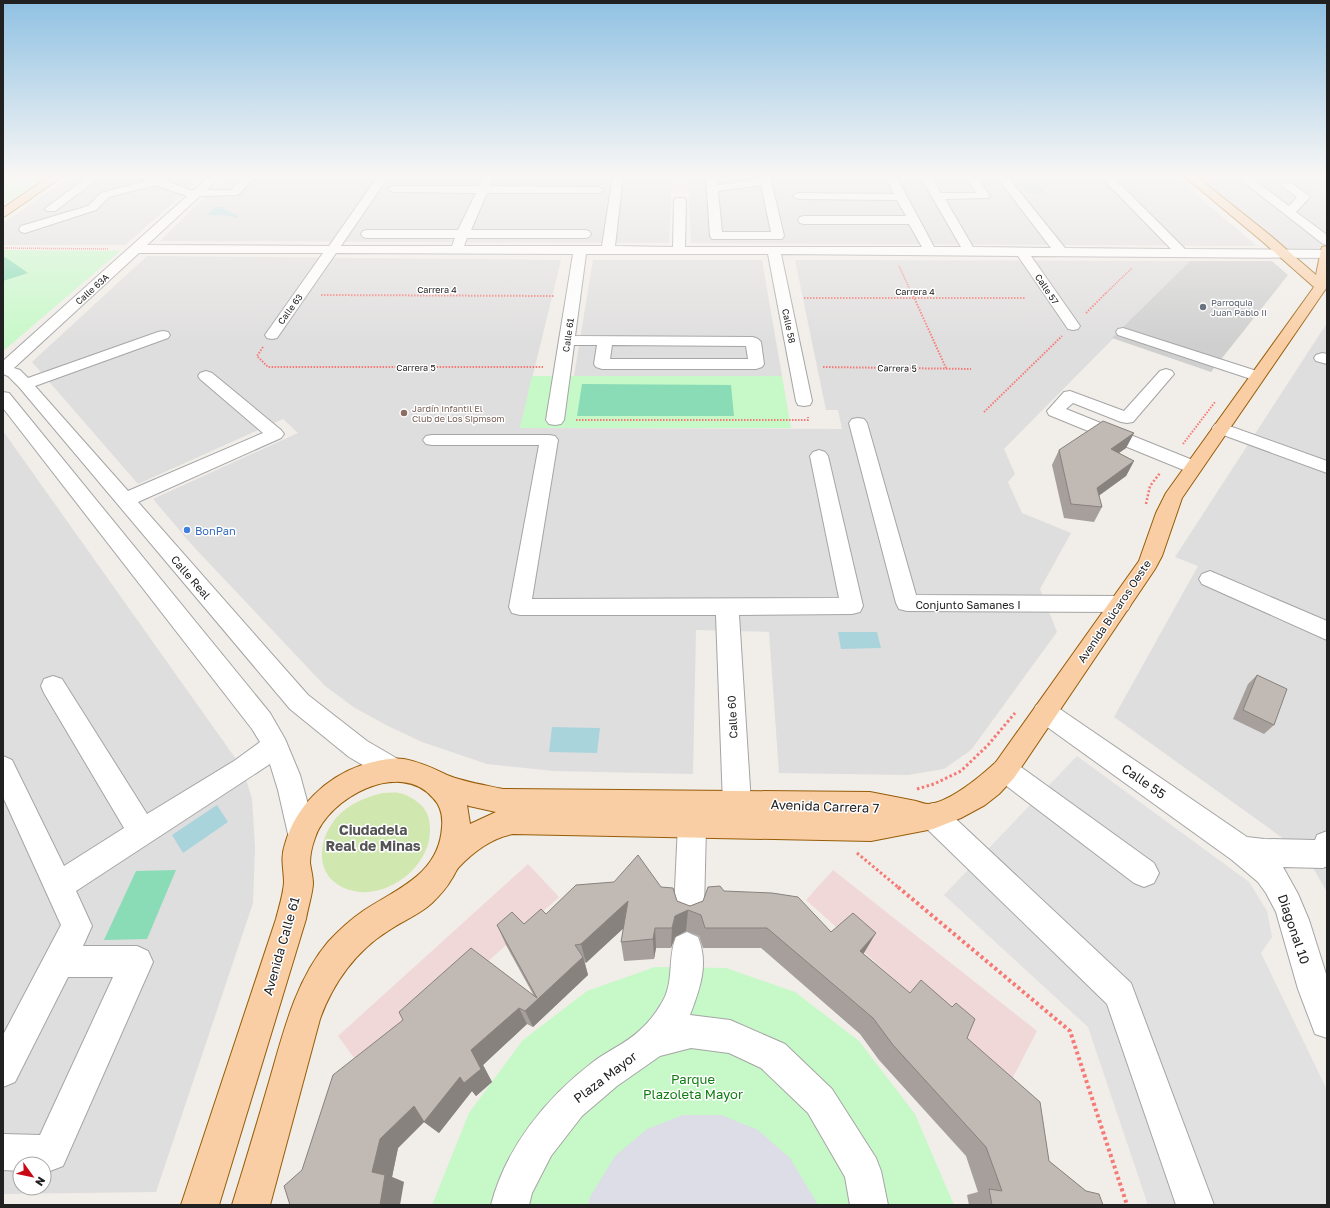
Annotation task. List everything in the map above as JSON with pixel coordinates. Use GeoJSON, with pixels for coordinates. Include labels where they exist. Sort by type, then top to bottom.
{"type":"FeatureCollection","features":[{"type":"Feature","properties":{"kind":"main road"},"geometry":{"type":"LineString","coordinates":[[1258,232],[1284,254],[1324,280]]}},
{"type":"Feature","properties":{"kind":"main road","name":"Avenida Búcaros Oeste"},"geometry":{"type":"LineString","coordinates":[[933,816],[969,800],[990,785],[1005,770],[1153,555],[1167,509],[1173,497],[1324,280],[1326,253]]}},
{"type":"Feature","properties":{"kind":"main road","name":"Avenida Calle 61"},"geometry":{"type":"LineString","coordinates":[[200,1205],[291,919],[298,888],[296,863],[302,834],[312,816],[327,798],[345,785],[365,775],[394,770],[408,770],[420,774],[438,784],[453,804],[456,816],[456,829],[448,858],[440,873],[422,892],[374,922],[351,940],[323,976],[304,1018],[251,1205]]}},
{"type":"Feature","properties":{"kind":"main road","name":"Avenida Carrera 7"},"geometry":{"type":"LineString","coordinates":[[438,784],[469,794],[503,801],[870,806],[933,816]]}},
{"type":"Feature","properties":{"kind":"main road","name":"Avenida Carrera 7"},"geometry":{"type":"LineString","coordinates":[[448,858],[486,828],[500,823],[513,821],[871,828],[933,816]]}},
{"type":"Feature","properties":{"kind":"street","name":"Calle 63A"},"geometry":{"type":"LineString","coordinates":[[3,369],[154,232]]}},
{"type":"Feature","properties":{"kind":"street","name":"Calle 63"},"geometry":{"type":"LineString","coordinates":[[272,335],[345,232]]}},
{"type":"Feature","properties":{"kind":"street"},"geometry":{"type":"LineString","coordinates":[[608,251],[610,232]]}},
{"type":"Feature","properties":{"kind":"street"},"geometry":{"type":"LineString","coordinates":[[680,232],[680,251]]}},
{"type":"Feature","properties":{"kind":"street"},"geometry":{"type":"LineString","coordinates":[[716,232],[716,236],[778,236],[777,232]]}},
{"type":"Feature","properties":{"kind":"street"},"geometry":{"type":"LineString","coordinates":[[920,232],[930,251]]}},
{"type":"Feature","properties":{"kind":"street"},"geometry":{"type":"LineString","coordinates":[[958,232],[969,251]]}},
{"type":"Feature","properties":{"kind":"street"},"geometry":{"type":"LineString","coordinates":[[1046,232],[1061,252]]}},
{"type":"Feature","properties":{"kind":"street"},"geometry":{"type":"LineString","coordinates":[[1161,232],[1182,253]]}},
{"type":"Feature","properties":{"kind":"street"},"geometry":{"type":"LineString","coordinates":[[1307,232],[1326,253]]}},
{"type":"Feature","properties":{"kind":"street"},"geometry":{"type":"LineString","coordinates":[[367,234],[586,234]]}},
{"type":"Feature","properties":{"kind":"street"},"geometry":{"type":"LineString","coordinates":[[456,250],[463,234]]}},
{"type":"Feature","properties":{"kind":"street"},"geometry":{"type":"LineString","coordinates":[[753,236],[757,251]]}},
{"type":"Feature","properties":{"kind":"street"},"geometry":{"type":"LineString","coordinates":[[1168,239],[1184,239]]}},
{"type":"Feature","properties":{"kind":"street"},"geometry":{"type":"LineString","coordinates":[[136,249],[1326,253]]}},
{"type":"Feature","properties":{"kind":"street","name":"Calle 61"},"geometry":{"type":"LineString","coordinates":[[555,420],[580,250]]}},
{"type":"Feature","properties":{"kind":"street","name":"Calle 58"},"geometry":{"type":"LineString","coordinates":[[774,251],[804,401]]}},
{"type":"Feature","properties":{"kind":"street","name":"Calle 57"},"geometry":{"type":"LineString","coordinates":[[1022,252],[1073,326]]}},
{"type":"Feature","properties":{"kind":"street"},"geometry":{"type":"LineString","coordinates":[[1124,332],[1257,376]]}},
{"type":"Feature","properties":{"kind":"street"},"geometry":{"type":"LineString","coordinates":[[25,384],[163,335]]}},
{"type":"Feature","properties":{"kind":"street"},"geometry":{"type":"LineString","coordinates":[[567,340],[753,342],[756,364],[602,364],[605,341]]}},
{"type":"Feature","properties":{"kind":"street","name":"Calle Real"},"geometry":{"type":"LineString","coordinates":[[3,369],[14,373],[25,384],[299,702],[358,749],[394,770]]}},
{"type":"Feature","properties":{"kind":"street"},"geometry":{"type":"LineString","coordinates":[[1166,374],[1127,418],[1070,396],[1055,411],[1193,467]]}},
{"type":"Feature","properties":{"kind":"street"},"geometry":{"type":"LineString","coordinates":[[125,500],[275,434],[206,376]]}},
{"type":"Feature","properties":{"kind":"street"},"geometry":{"type":"LineString","coordinates":[[3,397],[260,721],[275,746],[290,782],[302,834]]}},
{"type":"Feature","properties":{"kind":"street","name":"Conjunto Samanes I"},"geometry":{"type":"LineString","coordinates":[[858,423],[907,603],[1120,604]]}},
{"type":"Feature","properties":{"kind":"street"},"geometry":{"type":"LineString","coordinates":[[1220,428],[1327,467]]}},
{"type":"Feature","properties":{"kind":"street"},"geometry":{"type":"LineString","coordinates":[[432,440],[549,440],[520,607],[852,606],[819,456]]}},
{"type":"Feature","properties":{"kind":"street"},"geometry":{"type":"LineString","coordinates":[[1210,579],[1327,631]]}},
{"type":"Feature","properties":{"kind":"street","name":"Calle 60"},"geometry":{"type":"LineString","coordinates":[[727,606],[737,804]]}},
{"type":"Feature","properties":{"kind":"street"},"geometry":{"type":"LineString","coordinates":[[53,686],[142,832]]}},
{"type":"Feature","properties":{"kind":"street","name":"Calle 55"},"geometry":{"type":"LineString","coordinates":[[1045,712],[1242,850]]}},
{"type":"Feature","properties":{"kind":"street"},"geometry":{"type":"LineString","coordinates":[[58,886],[243,769],[275,746]]}},
{"type":"Feature","properties":{"kind":"street"},"geometry":{"type":"LineString","coordinates":[[3,768],[77,926],[3,1070]]}},
{"type":"Feature","properties":{"kind":"street"},"geometry":{"type":"LineString","coordinates":[[1005,770],[1144,873]]}},
{"type":"Feature","properties":{"kind":"street"},"geometry":{"type":"LineString","coordinates":[[933,816],[1120,994],[1195,1205]]}},
{"type":"Feature","properties":{"kind":"street"},"geometry":{"type":"LineString","coordinates":[[689,910],[692,825]]}},
{"type":"Feature","properties":{"kind":"street"},"geometry":{"type":"LineString","coordinates":[[1242,850],[1264,853],[1323,854],[1327,845]]}},
{"type":"Feature","properties":{"kind":"street","name":"Diagonal 10"},"geometry":{"type":"LineString","coordinates":[[1242,850],[1260,863],[1280,888],[1289,907],[1310,978],[1327,1022]]}},
{"type":"Feature","properties":{"kind":"street","name":"Plaza Mayor"},"geometry":{"type":"LineString","coordinates":[[510,1205],[514,1188],[538,1143],[570,1104],[605,1074],[652,1042],[674,1014],[686,982],[687,948]]}},
{"type":"Feature","properties":{"kind":"street"},"geometry":{"type":"LineString","coordinates":[[3,1152],[50,1153],[137,962],[60,961]]}},
{"type":"Feature","properties":{"kind":"street"},"geometry":{"type":"LineString","coordinates":[[652,1042],[691,1031],[730,1037],[773,1056],[820,1101],[863,1171],[869,1205]]}},
{"type":"Feature","properties":{"kind":"path"},"geometry":{"type":"LineString","coordinates":[[3,248],[136,249]]}},
{"type":"Feature","properties":{"kind":"path"},"geometry":{"type":"LineString","coordinates":[[892,251],[946,369]]}},
{"type":"Feature","properties":{"kind":"path","name":"Carrera 4"},"geometry":{"type":"LineString","coordinates":[[301,295],[574,297]]}},
{"type":"Feature","properties":{"kind":"path","name":"Carrera 4"},"geometry":{"type":"LineString","coordinates":[[804,298],[1025,298]]}},
{"type":"Feature","properties":{"kind":"path","name":"Calle 63"},"geometry":{"type":"LineString","coordinates":[[268,366],[257,356],[272,335]]}},
{"type":"Feature","properties":{"kind":"path","name":"Carrera 5"},"geometry":{"type":"LineString","coordinates":[[268,366],[563,367]]}},
{"type":"Feature","properties":{"kind":"path","name":"Carrera 5"},"geometry":{"type":"LineString","coordinates":[[823,367],[971,369]]}},
{"type":"Feature","properties":{"kind":"path"},"geometry":{"type":"LineString","coordinates":[[555,420],[808,420],[804,401]]}},
{"type":"Feature","properties":{"kind":"path"},"geometry":{"type":"LineString","coordinates":[[850,847],[1070,1031],[1127,1205]]}},
{"type":"Feature","properties":{"kind":"shaded area"},"geometry":{"type":"Polygon","coordinates":[[[3,232],[139,232],[125,245],[3,245],[3,232]]]}},
{"type":"Feature","properties":{"kind":"shaded area"},"geometry":{"type":"Polygon","coordinates":[[[169,232],[669,232],[669,243],[160,241],[169,232]]]}},
{"type":"Feature","properties":{"kind":"shaded area"},"geometry":{"type":"Polygon","coordinates":[[[691,232],[1241,232],[1257,246],[691,243],[691,232]]]}},
{"type":"Feature","properties":{"kind":"shaded area"},"geometry":{"type":"Polygon","coordinates":[[[1267,232],[1327,232],[1327,236],[1318,250],[1289,250],[1267,232]]]}},
{"type":"Feature","properties":{"kind":"shaded area"},"geometry":{"type":"Polygon","coordinates":[[[147,256],[561,260],[520,428],[842,429],[838,410],[826,410],[795,260],[1190,261],[1004,449],[1015,474],[1008,482],[1022,513],[1071,533],[1040,589],[1057,632],[971,750],[944,769],[908,775],[779,773],[769,632],[696,630],[693,774],[554,771],[487,764],[422,742],[388,726],[355,708],[325,686],[192,545],[153,499],[298,433],[283,419],[138,484],[32,362],[147,256]]]}},
{"type":"Feature","properties":{"kind":"shaded area"},"geometry":{"type":"Polygon","coordinates":[[[593,260],[762,260],[782,376],[574,376],[593,260]]]}},
{"type":"Feature","properties":{"kind":"shaded area","name":"Parroquia Juan Pablo II"},"geometry":{"type":"Polygon","coordinates":[[[1190,261],[1272,261],[1288,275],[1211,372],[1112,338],[1190,261]]]}},
{"type":"Feature","properties":{"kind":"shaded area"},"geometry":{"type":"Polygon","coordinates":[[[1327,323],[1327,892],[1305,854],[1114,717],[1198,566],[1175,557],[1327,323]]]}},
{"type":"Feature","properties":{"kind":"shaded area"},"geometry":{"type":"Polygon","coordinates":[[[3,431],[243,769],[252,799],[255,848],[253,903],[156,1192],[52,1193],[52,1156],[12,1156],[12,1194],[3,1194],[3,431]]]}},
{"type":"Feature","properties":{"kind":"shaded area"},"geometry":{"type":"Polygon","coordinates":[[[1077,756],[1249,882],[1267,911],[1272,937],[1261,953],[1327,1090],[1327,1205],[1148,1205],[1088,1027],[944,895],[1077,756]]]}},
{"type":"Feature","properties":{"kind":"shaded area"},"geometry":{"type":"Polygon","coordinates":[[[528,864],[559,897],[365,1073],[338,1036],[528,864]]]}},
{"type":"Feature","properties":{"kind":"shaded area"},"geometry":{"type":"Polygon","coordinates":[[[833,870],[1037,1031],[1010,1083],[806,900],[833,870]]]}},
{"type":"Feature","properties":{"kind":"shaded area"},"geometry":{"type":"Polygon","coordinates":[[[683,1115],[721,1115],[758,1130],[790,1158],[818,1205],[588,1205],[590,1197],[615,1156],[647,1129],[683,1115]]]}},
{"type":"Feature","properties":{"kind":"green space"},"geometry":{"type":"Polygon","coordinates":[[[3,250],[120,251],[3,351],[3,250]]]}},
{"type":"Feature","properties":{"kind":"green space"},"geometry":{"type":"Polygon","coordinates":[[[3,257],[5,257],[28,273],[3,281],[3,257]]]}},
{"type":"Feature","properties":{"kind":"green space"},"geometry":{"type":"Polygon","coordinates":[[[532,376],[782,376],[791,428],[520,428],[532,376]]]}},
{"type":"Feature","properties":{"kind":"green space"},"geometry":{"type":"Polygon","coordinates":[[[582,384],[731,385],[734,416],[577,416],[582,384]]]}},
{"type":"Feature","properties":{"kind":"green space"},"geometry":{"type":"Polygon","coordinates":[[[383,793],[404,794],[418,802],[427,813],[430,831],[428,844],[423,856],[405,877],[393,885],[380,890],[367,892],[354,891],[341,887],[332,880],[326,872],[322,862],[324,840],[336,818],[346,809],[364,799],[383,793]]]}},
{"type":"Feature","properties":{"kind":"green space"},"geometry":{"type":"Polygon","coordinates":[[[176,870],[147,939],[104,940],[136,871],[176,870]]]}},
{"type":"Feature","properties":{"kind":"green space","name":"Parque Plazoleta Mayor"},"geometry":{"type":"Polygon","coordinates":[[[655,967],[726,968],[795,992],[859,1041],[915,1114],[954,1205],[432,1205],[469,1113],[523,1040],[587,991],[655,967]]]}},
{"type":"Feature","properties":{"kind":"water"},"geometry":{"type":"Polygon","coordinates":[[[838,632],[877,632],[881,648],[841,649],[838,632]]]}},
{"type":"Feature","properties":{"kind":"water"},"geometry":{"type":"Polygon","coordinates":[[[552,727],[600,728],[597,753],[549,752],[552,727]]]}},
{"type":"Feature","properties":{"kind":"water"},"geometry":{"type":"Polygon","coordinates":[[[217,805],[228,822],[183,853],[172,835],[217,805]]]}},
{"type":"Feature","properties":{"kind":"building"},"geometry":{"type":"Polygon","coordinates":[[[1103,421],[1134,433],[1111,449],[1134,461],[1097,488],[1102,507],[1071,504],[1059,450],[1103,421]]]}},
{"type":"Feature","properties":{"kind":"building"},"geometry":{"type":"Polygon","coordinates":[[[1257,675],[1287,689],[1274,725],[1243,710],[1257,675]]]}},
{"type":"Feature","properties":{"kind":"building"},"geometry":{"type":"Polygon","coordinates":[[[638,855],[661,887],[673,888],[677,901],[690,906],[703,901],[708,887],[720,886],[724,891],[772,893],[798,897],[831,932],[853,913],[876,933],[860,951],[910,993],[921,980],[952,1007],[956,1003],[975,1019],[967,1038],[1040,1102],[1049,1161],[1086,1191],[1099,1194],[1103,1205],[992,1205],[989,1189],[1002,1191],[986,1147],[893,1045],[873,1018],[767,928],[705,928],[701,915],[688,910],[675,916],[672,928],[655,928],[653,939],[621,942],[628,901],[581,944],[575,945],[583,957],[525,1011],[519,1008],[471,1050],[481,1069],[464,1083],[460,1077],[424,1122],[414,1106],[380,1139],[372,1172],[385,1175],[380,1205],[290,1205],[284,1186],[302,1170],[333,1075],[403,1020],[399,1012],[471,948],[537,998],[497,925],[512,912],[524,924],[541,909],[546,914],[576,885],[614,882],[638,855]]]}},
{"type":"Feature","properties":{"kind":"place","name":"Parroquia Juan Pablo II"},"geometry":{"type":"Point","coordinates":[1203,307]}},
{"type":"Feature","properties":{"kind":"place","name":"Jardín Infantil El Club de Los Sipmsom"},"geometry":{"type":"Point","coordinates":[404,413]}},
{"type":"Feature","properties":{"kind":"place","name":"BonPan"},"geometry":{"type":"Point","coordinates":[187,530]}},
{"type":"Feature","properties":{"kind":"district","name":"Ciudadela Real de Minas"},"geometry":{"type":"Point","coordinates":[373,838]}}]}
